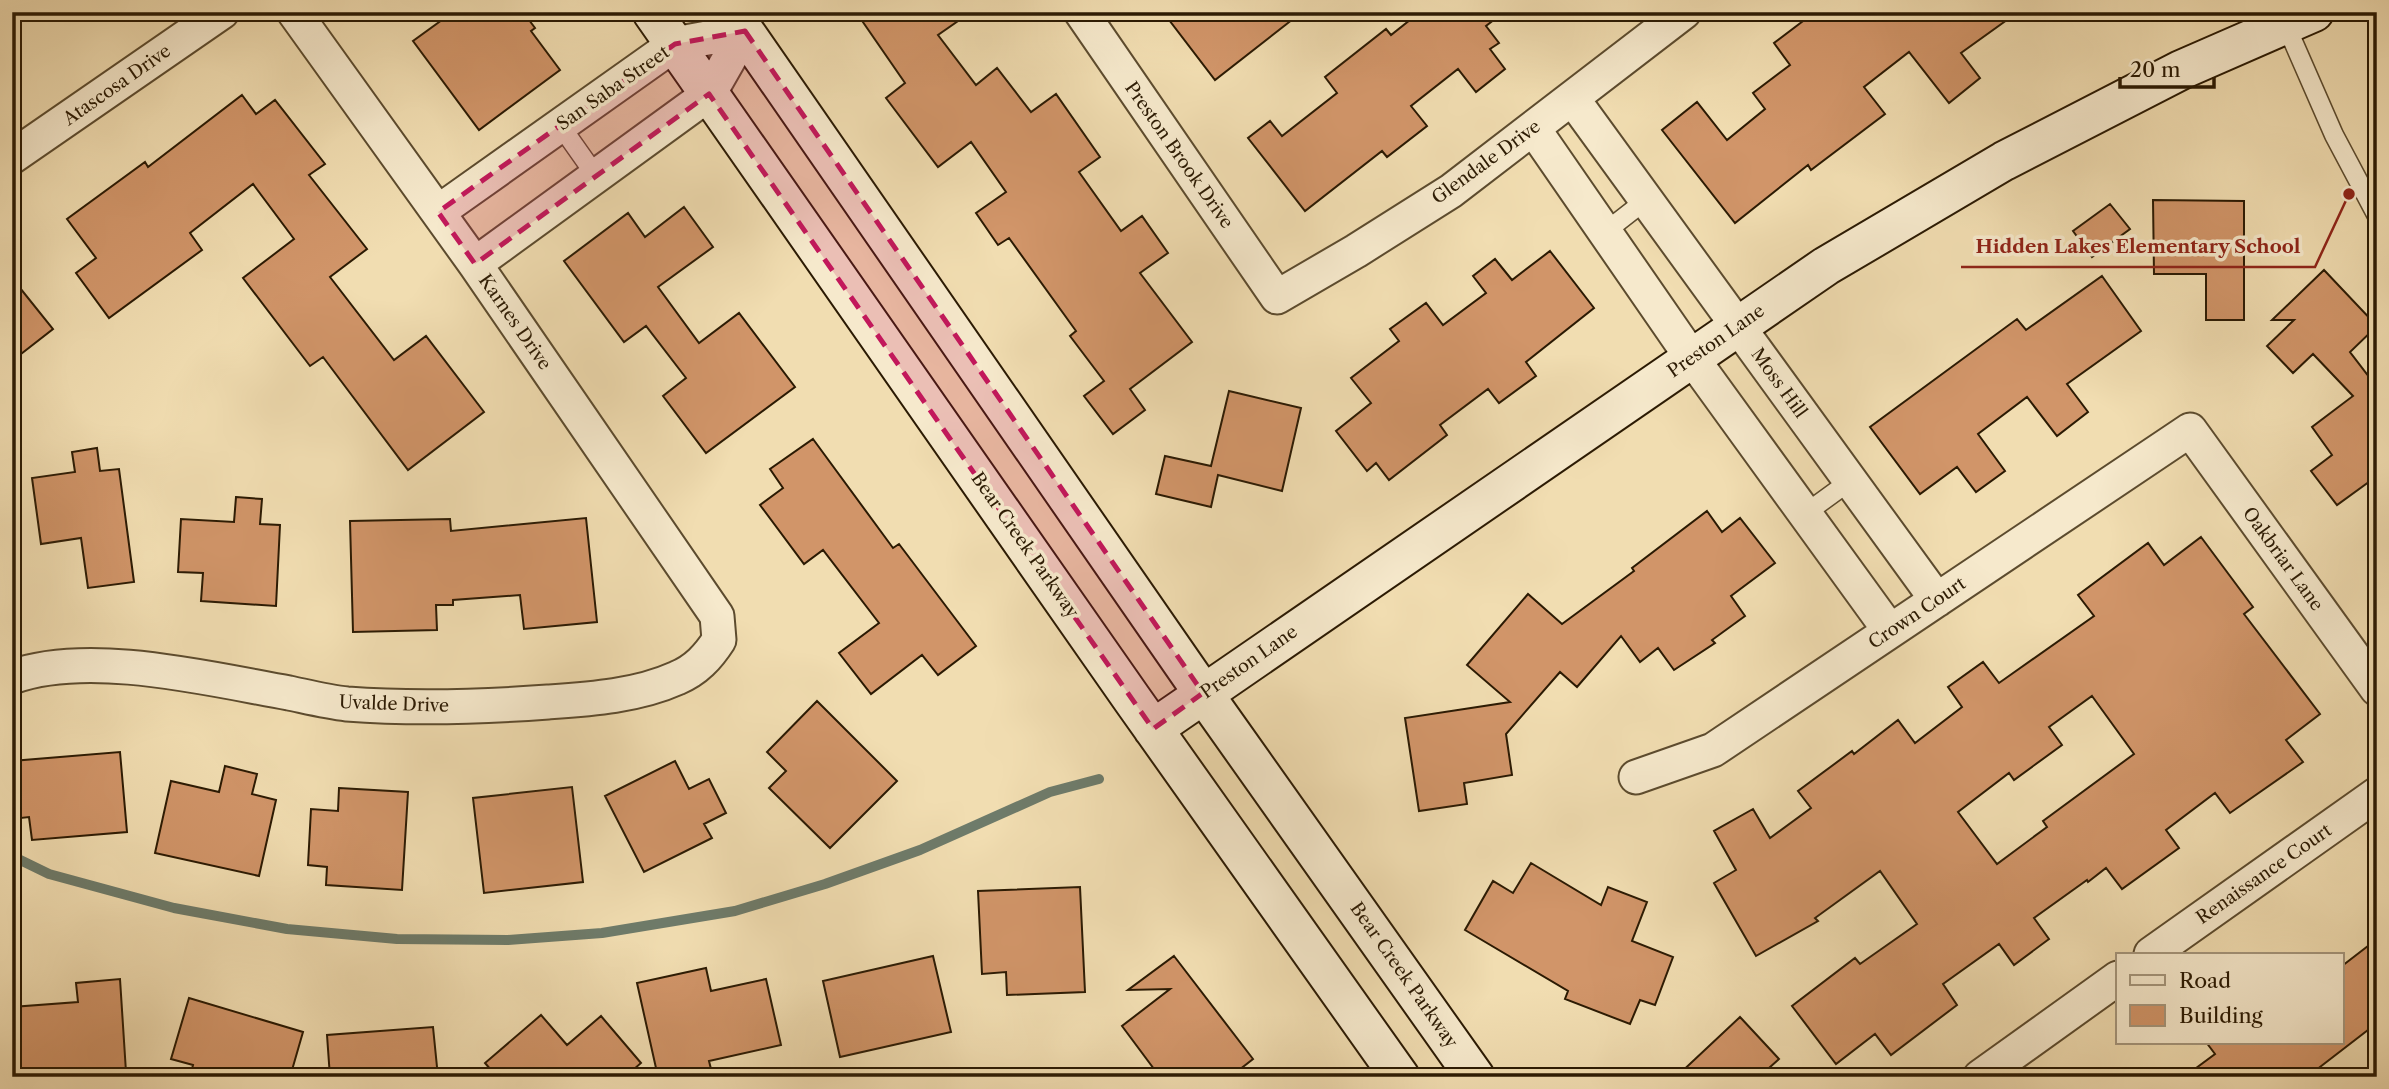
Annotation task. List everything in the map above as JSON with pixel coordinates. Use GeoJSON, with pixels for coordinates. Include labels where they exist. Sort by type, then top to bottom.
{"type":"FeatureCollection","features":[{"type":"Feature","properties":{"kind":"main road","name":"Bear Creek Parkway"},"geometry":{"type":"LineString","coordinates":[[652,12],[1153,729],[1400,1077]]}},
{"type":"Feature","properties":{"kind":"main road","name":"Preston Lane"},"geometry":{"type":"LineString","coordinates":[[1153,729],[1826,266],[2004,161],[2181,70],[2300,18]]}},
{"type":"Feature","properties":{"kind":"main road","name":"Bear Creek Parkway"},"geometry":{"type":"LineString","coordinates":[[738,22],[1203,693],[1475,1077]]}},
{"type":"Feature","properties":{"kind":"street","name":"Atascosa Drive"},"geometry":{"type":"LineString","coordinates":[[12,157],[222,12]]}},
{"type":"Feature","properties":{"kind":"street","name":"Karnes Drive"},"geometry":{"type":"LineString","coordinates":[[295,12],[475,264],[717,616],[719,640]]}},
{"type":"Feature","properties":{"kind":"street","name":"Preston Brook Drive"},"geometry":{"type":"LineString","coordinates":[[1081,12],[1277,297]]}},
{"type":"Feature","properties":{"kind":"street","name":"Glendale Drive"},"geometry":{"type":"LineString","coordinates":[[1277,297],[1451,191],[1684,12]]}},
{"type":"Feature","properties":{"kind":"street","name":"San Saba Street"},"geometry":{"type":"LineString","coordinates":[[438,212],[675,44],[738,22]]}},
{"type":"Feature","properties":{"kind":"street"},"geometry":{"type":"LineString","coordinates":[[475,264],[709,94],[738,22]]}},
{"type":"Feature","properties":{"kind":"street","name":"Moss Hill"},"geometry":{"type":"LineString","coordinates":[[1572,98],[1937,600]]}},
{"type":"Feature","properties":{"kind":"street"},"geometry":{"type":"LineString","coordinates":[[1533,128],[1692,358],[1890,631]]}},
{"type":"Feature","properties":{"kind":"street","name":"Crown Court"},"geometry":{"type":"LineString","coordinates":[[1636,777],[1713,750],[2190,430]]}},
{"type":"Feature","properties":{"kind":"street","name":"Oakbriar Lane"},"geometry":{"type":"LineString","coordinates":[[2190,430],[2377,689]]}},
{"type":"Feature","properties":{"kind":"street","name":"Uvalde Drive"},"geometry":{"type":"LineString","coordinates":[[12,677],[27,672],[79,666],[134,668],[220,680],[345,704],[480,707],[590,699],[639,691],[678,678],[701,663],[719,640]]}},
{"type":"Feature","properties":{"kind":"street","name":"Renaissance Court"},"geometry":{"type":"LineString","coordinates":[[2152,953],[2377,794]]}},
{"type":"Feature","properties":{"kind":"street"},"geometry":{"type":"LineString","coordinates":[[1980,1077],[2116,979]]}},
{"type":"Feature","properties":{"kind":"lane"},"geometry":{"type":"LineString","coordinates":[[2300,18],[2334,135],[2377,216]]}},
{"type":"Feature","properties":{"kind":"lane"},"geometry":{"type":"LineString","coordinates":[[560,125],[596,176]]}},
{"type":"Feature","properties":{"kind":"lane"},"geometry":{"type":"LineString","coordinates":[[1605,232],[1646,200]]}},
{"type":"Feature","properties":{"kind":"lane"},"geometry":{"type":"LineString","coordinates":[[1806,513],[1850,481]]}},
{"type":"Feature","properties":{"kind":"highlighted area"},"geometry":{"type":"Polygon","coordinates":[[[745,31],[1203,693],[1153,729],[709,94],[475,264],[438,212],[675,44],[745,31]]]}},
{"type":"Feature","properties":{"kind":"building"},"geometry":{"type":"Polygon","coordinates":[[[453,12],[523,12],[535,28],[531,31],[560,70],[479,130],[413,41],[453,12]]]}},
{"type":"Feature","properties":{"kind":"building"},"geometry":{"type":"Polygon","coordinates":[[[856,12],[971,12],[938,35],[976,85],[997,68],[1031,112],[1056,94],[1100,157],[1079,172],[1121,231],[1142,216],[1168,253],[1140,273],[1192,342],[1130,389],[1145,410],[1113,434],[1084,396],[1104,381],[1070,336],[1076,331],[1009,238],[998,245],[976,213],[1006,192],[971,142],[938,167],[886,98],[905,83],[856,12]]]}},
{"type":"Feature","properties":{"kind":"building"},"geometry":{"type":"Polygon","coordinates":[[[1163,12],[1302,12],[1215,80],[1163,12]]]}},
{"type":"Feature","properties":{"kind":"building"},"geometry":{"type":"Polygon","coordinates":[[[1420,12],[1504,12],[1486,26],[1499,43],[1490,49],[1505,69],[1476,92],[1458,69],[1411,106],[1427,126],[1387,157],[1382,151],[1305,211],[1248,138],[1270,121],[1282,136],[1337,93],[1325,77],[1386,29],[1391,35],[1420,12]]]}},
{"type":"Feature","properties":{"kind":"building"},"geometry":{"type":"Polygon","coordinates":[[[1815,12],[2018,12],[1961,53],[1980,78],[1949,103],[1909,52],[1864,87],[1885,114],[1811,170],[1808,165],[1735,223],[1662,130],[1697,102],[1727,140],[1765,109],[1753,93],[1790,65],[1774,43],[1815,12]]]}},
{"type":"Feature","properties":{"kind":"building"},"geometry":{"type":"Polygon","coordinates":[[[242,95],[256,114],[275,100],[325,164],[309,175],[367,249],[330,277],[394,360],[426,336],[484,412],[408,470],[323,357],[310,366],[243,278],[294,239],[253,184],[190,233],[202,250],[109,318],[76,273],[96,258],[67,219],[145,162],[148,167],[242,95]]]}},
{"type":"Feature","properties":{"kind":"building"},"geometry":{"type":"Polygon","coordinates":[[[2153,200],[2244,201],[2244,320],[2206,320],[2206,274],[2154,274],[2153,200]]]}},
{"type":"Feature","properties":{"kind":"building"},"geometry":{"type":"Polygon","coordinates":[[[2110,204],[2130,229],[2092,257],[2073,231],[2110,204]]]}},
{"type":"Feature","properties":{"kind":"building"},"geometry":{"type":"Polygon","coordinates":[[[684,207],[713,247],[658,287],[699,343],[739,313],[795,387],[706,453],[663,396],[686,378],[646,326],[624,342],[564,261],[628,213],[645,237],[684,207]]]}},
{"type":"Feature","properties":{"kind":"building"},"geometry":{"type":"Polygon","coordinates":[[[1550,251],[1594,308],[1526,362],[1536,376],[1499,403],[1488,389],[1440,425],[1447,435],[1389,480],[1376,463],[1367,471],[1336,431],[1371,403],[1351,378],[1399,341],[1390,329],[1426,303],[1443,325],[1486,293],[1473,276],[1495,259],[1512,280],[1550,251]]]}},
{"type":"Feature","properties":{"kind":"building"},"geometry":{"type":"Polygon","coordinates":[[[2324,270],[2377,326],[2350,352],[2373,382],[2377,379],[2377,476],[2337,505],[2311,471],[2332,455],[2312,427],[2353,396],[2313,354],[2293,373],[2267,346],[2294,320],[2272,320],[2324,270]]]}},
{"type":"Feature","properties":{"kind":"building"},"geometry":{"type":"Polygon","coordinates":[[[2102,276],[2141,331],[2067,384],[2088,412],[2057,436],[2027,397],[1978,434],[2005,471],[1976,492],[1957,467],[1920,494],[1870,427],[2017,319],[2026,330],[2102,276]]]}},
{"type":"Feature","properties":{"kind":"building"},"geometry":{"type":"Polygon","coordinates":[[[12,278],[53,329],[12,361],[12,278]]]}},
{"type":"Feature","properties":{"kind":"building"},"geometry":{"type":"Polygon","coordinates":[[[1229,391],[1301,408],[1282,491],[1218,475],[1211,507],[1156,494],[1165,456],[1211,466],[1229,391]]]}},
{"type":"Feature","properties":{"kind":"building"},"geometry":{"type":"Polygon","coordinates":[[[813,439],[893,548],[899,544],[976,646],[938,675],[922,655],[871,694],[839,653],[879,623],[823,550],[804,564],[760,505],[783,488],[770,469],[813,439]]]}},
{"type":"Feature","properties":{"kind":"building"},"geometry":{"type":"Polygon","coordinates":[[[97,448],[100,471],[119,469],[134,582],[88,588],[81,538],[41,544],[32,478],[75,472],[72,452],[97,448]]]}},
{"type":"Feature","properties":{"kind":"building"},"geometry":{"type":"Polygon","coordinates":[[[236,497],[262,499],[260,524],[280,525],[276,606],[201,601],[203,573],[178,572],[181,519],[234,522],[236,497]]]}},
{"type":"Feature","properties":{"kind":"building"},"geometry":{"type":"Polygon","coordinates":[[[1707,511],[1722,532],[1740,518],[1775,563],[1731,596],[1745,616],[1712,640],[1715,643],[1674,670],[1658,648],[1640,662],[1621,636],[1577,687],[1560,672],[1506,734],[1512,775],[1464,783],[1467,804],[1419,811],[1405,718],[1510,702],[1467,665],[1528,594],[1562,624],[1634,571],[1632,568],[1707,511]]]}},
{"type":"Feature","properties":{"kind":"building"},"geometry":{"type":"Polygon","coordinates":[[[586,518],[597,622],[524,629],[520,595],[453,600],[453,605],[436,605],[437,630],[353,632],[350,521],[450,519],[451,531],[586,518]]]}},
{"type":"Feature","properties":{"kind":"building"},"geometry":{"type":"Polygon","coordinates":[[[2201,537],[2253,607],[2244,614],[2320,714],[2286,740],[2303,762],[2230,813],[2215,793],[2166,830],[2179,848],[2122,889],[2106,868],[2088,882],[2087,880],[2034,918],[2049,939],[2014,965],[1999,944],[1943,984],[1957,1005],[1891,1055],[1875,1034],[1836,1064],[1792,1006],[1855,958],[1860,964],[1917,924],[1880,871],[1815,918],[1818,921],[1756,956],[1714,883],[1736,870],[1714,831],[1753,809],[1770,838],[1811,808],[1798,791],[1852,751],[1854,754],[1898,720],[1915,743],[1962,707],[1948,687],[1983,662],[1999,683],[2094,616],[2078,595],[2148,543],[2164,565],[2201,537]],[[2092,696],[2049,727],[2062,745],[2014,780],[2009,773],[1958,812],[1997,864],[2047,827],[2043,821],[2134,754],[2092,696]]]}},
{"type":"Feature","properties":{"kind":"building"},"geometry":{"type":"Polygon","coordinates":[[[817,701],[897,781],[830,848],[769,788],[786,771],[767,752],[817,701]]]}},
{"type":"Feature","properties":{"kind":"building"},"geometry":{"type":"Polygon","coordinates":[[[120,752],[127,832],[32,840],[29,817],[12,819],[12,761],[120,752]]]}},
{"type":"Feature","properties":{"kind":"building"},"geometry":{"type":"Polygon","coordinates":[[[675,761],[689,789],[709,779],[726,813],[704,824],[712,838],[644,872],[605,796],[675,761]]]}},
{"type":"Feature","properties":{"kind":"building"},"geometry":{"type":"Polygon","coordinates":[[[225,766],[257,774],[252,794],[276,800],[259,876],[155,853],[171,781],[219,792],[225,766]]]}},
{"type":"Feature","properties":{"kind":"building"},"geometry":{"type":"Polygon","coordinates":[[[572,787],[583,882],[484,893],[473,798],[572,787]]]}},
{"type":"Feature","properties":{"kind":"building"},"geometry":{"type":"Polygon","coordinates":[[[339,788],[408,792],[402,890],[326,885],[327,867],[308,865],[311,809],[338,811],[339,788]]]}},
{"type":"Feature","properties":{"kind":"building"},"geometry":{"type":"Polygon","coordinates":[[[1531,863],[1601,905],[1608,887],[1647,902],[1632,941],[1673,957],[1655,1005],[1640,1000],[1630,1024],[1565,999],[1568,991],[1465,930],[1493,881],[1513,893],[1531,863]]]}},
{"type":"Feature","properties":{"kind":"building"},"geometry":{"type":"Polygon","coordinates":[[[1080,887],[1085,992],[1007,995],[1006,972],[982,974],[978,891],[1080,887]]]}},
{"type":"Feature","properties":{"kind":"building"},"geometry":{"type":"Polygon","coordinates":[[[2377,939],[2377,1023],[2307,1077],[2184,1077],[2215,1054],[2208,1044],[2344,1044],[2344,964],[2377,939]]]}},
{"type":"Feature","properties":{"kind":"building"},"geometry":{"type":"Polygon","coordinates":[[[933,956],[951,1032],[840,1057],[823,981],[933,956]]]}},
{"type":"Feature","properties":{"kind":"building"},"geometry":{"type":"Polygon","coordinates":[[[1174,956],[1253,1059],[1230,1077],[1160,1077],[1122,1026],[1170,989],[1128,990],[1174,956]]]}},
{"type":"Feature","properties":{"kind":"building"},"geometry":{"type":"Polygon","coordinates":[[[706,968],[711,991],[766,979],[781,1045],[709,1061],[713,1077],[658,1077],[637,983],[706,968]]]}},
{"type":"Feature","properties":{"kind":"building"},"geometry":{"type":"Polygon","coordinates":[[[120,979],[126,1072],[105,1073],[105,1077],[12,1077],[12,1007],[78,1002],[76,983],[120,979]]]}},
{"type":"Feature","properties":{"kind":"building"},"geometry":{"type":"Polygon","coordinates":[[[189,998],[303,1032],[290,1077],[190,1077],[193,1065],[171,1059],[189,998]]]}},
{"type":"Feature","properties":{"kind":"building"},"geometry":{"type":"Polygon","coordinates":[[[541,1015],[567,1045],[601,1016],[641,1063],[625,1077],[497,1077],[485,1063],[541,1015]]]}},
{"type":"Feature","properties":{"kind":"building"},"geometry":{"type":"Polygon","coordinates":[[[1740,1017],[1779,1059],[1759,1077],[1676,1077],[1740,1017]]]}},
{"type":"Feature","properties":{"kind":"building"},"geometry":{"type":"Polygon","coordinates":[[[433,1027],[438,1077],[330,1077],[327,1035],[433,1027]]]}},
{"type":"Feature","properties":{"kind":"waterway"},"geometry":{"type":"LineString","coordinates":[[12,856],[49,874],[174,908],[287,929],[397,939],[508,940],[602,933],[735,911],[825,884],[920,850],[1050,792],[1099,779]]}},
{"type":"Feature","properties":{"kind":"place","name":"Hidden Lakes Elementary School"},"geometry":{"type":"Point","coordinates":[2349,194]}}]}
